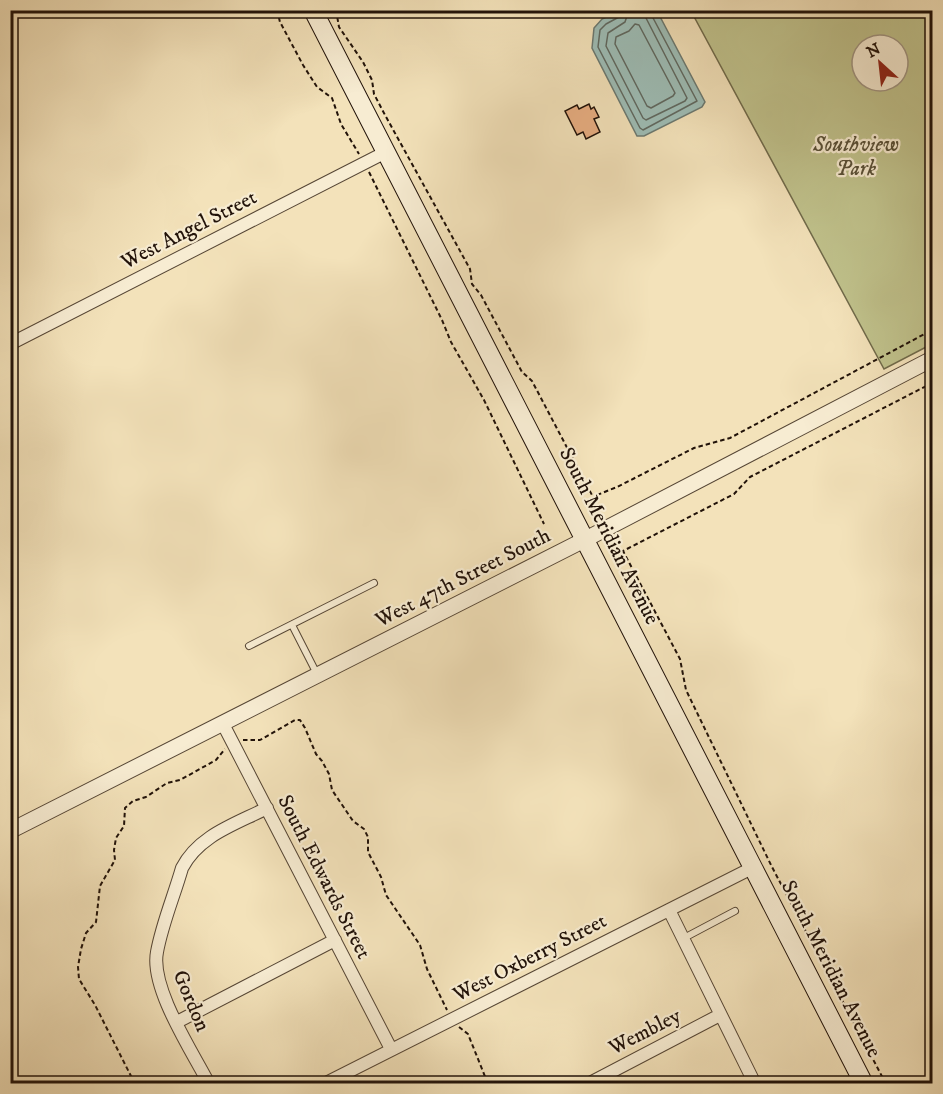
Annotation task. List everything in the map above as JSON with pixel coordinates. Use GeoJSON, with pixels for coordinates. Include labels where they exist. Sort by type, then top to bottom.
{"type":"FeatureCollection","features":[{"type":"Feature","properties":{"kind":"main road","name":"South Meridian Avenue"},"geometry":{"type":"LineString","coordinates":[[313,10],[864,1083]]}},
{"type":"Feature","properties":{"kind":"street","name":"West Angel Street"},"geometry":{"type":"LineString","coordinates":[[11,343],[386,152]]}},
{"type":"Feature","properties":{"kind":"street","name":"West 47th Street South"},"geometry":{"type":"LineString","coordinates":[[10,831],[586,539],[933,359]]}},
{"type":"Feature","properties":{"kind":"street","name":"South Edwards Street"},"geometry":{"type":"LineString","coordinates":[[223,724],[391,1049]]}},
{"type":"Feature","properties":{"kind":"street","name":"Gordon"},"geometry":{"type":"LineString","coordinates":[[209,1083],[163,995],[156,968],[157,953],[182,868],[196,847],[206,839],[267,808]]}},
{"type":"Feature","properties":{"kind":"street","name":"West Oxberry Street"},"geometry":{"type":"LineString","coordinates":[[324,1083],[754,867]]}},
{"type":"Feature","properties":{"kind":"street"},"geometry":{"type":"LineString","coordinates":[[669,910],[755,1083]]}},
{"type":"Feature","properties":{"kind":"street"},"geometry":{"type":"LineString","coordinates":[[177,1022],[335,940]]}},
{"type":"Feature","properties":{"kind":"street","name":"Wembley"},"geometry":{"type":"LineString","coordinates":[[588,1083],[720,1015]]}},
{"type":"Feature","properties":{"kind":"lane"},"geometry":{"type":"LineString","coordinates":[[249,646],[374,583]]}},
{"type":"Feature","properties":{"kind":"lane"},"geometry":{"type":"LineString","coordinates":[[292,625],[317,675]]}},
{"type":"Feature","properties":{"kind":"lane"},"geometry":{"type":"LineString","coordinates":[[684,938],[735,911]]}},
{"type":"Feature","properties":{"kind":"path"},"geometry":{"type":"LineString","coordinates":[[277,10],[280,22],[303,65],[317,87],[332,98],[341,124],[364,163],[451,342],[484,400],[544,524]]}},
{"type":"Feature","properties":{"kind":"path"},"geometry":{"type":"LineString","coordinates":[[336,10],[339,27],[363,62],[372,80],[374,94],[470,269],[472,284],[481,295],[522,372],[532,381],[595,496],[694,448],[730,438],[933,330]]}},
{"type":"Feature","properties":{"kind":"path"},"geometry":{"type":"LineString","coordinates":[[886,1083],[772,867],[686,690],[680,659],[623,551],[734,494],[750,477],[933,383]]}},
{"type":"Feature","properties":{"kind":"path"},"geometry":{"type":"LineString","coordinates":[[135,1083],[80,979],[78,967],[86,933],[96,922],[100,886],[115,860],[116,838],[124,826],[124,808],[167,783],[180,780],[216,760],[218,754],[233,744],[251,739],[260,740],[295,720],[300,720],[305,728],[316,754],[329,774],[332,790],[353,821],[364,829],[368,837],[368,852],[381,878],[386,895],[420,945],[427,969],[453,1018],[468,1034],[488,1083]]}},
{"type":"Feature","properties":{"kind":"green space","name":"Southview Park"},"geometry":{"type":"Polygon","coordinates":[[[691,11],[932,11],[932,344],[884,369],[691,11]]]}},
{"type":"Feature","properties":{"kind":"water"},"geometry":{"type":"Polygon","coordinates":[[[620,11],[657,11],[705,102],[702,107],[644,136],[637,136],[592,48],[594,28],[602,19],[620,11]]]}},
{"type":"Feature","properties":{"kind":"building"},"geometry":{"type":"Polygon","coordinates":[[[589,104],[591,109],[594,107],[599,117],[594,119],[600,132],[586,139],[583,132],[577,135],[565,111],[577,105],[579,109],[589,104]]]}}]}
